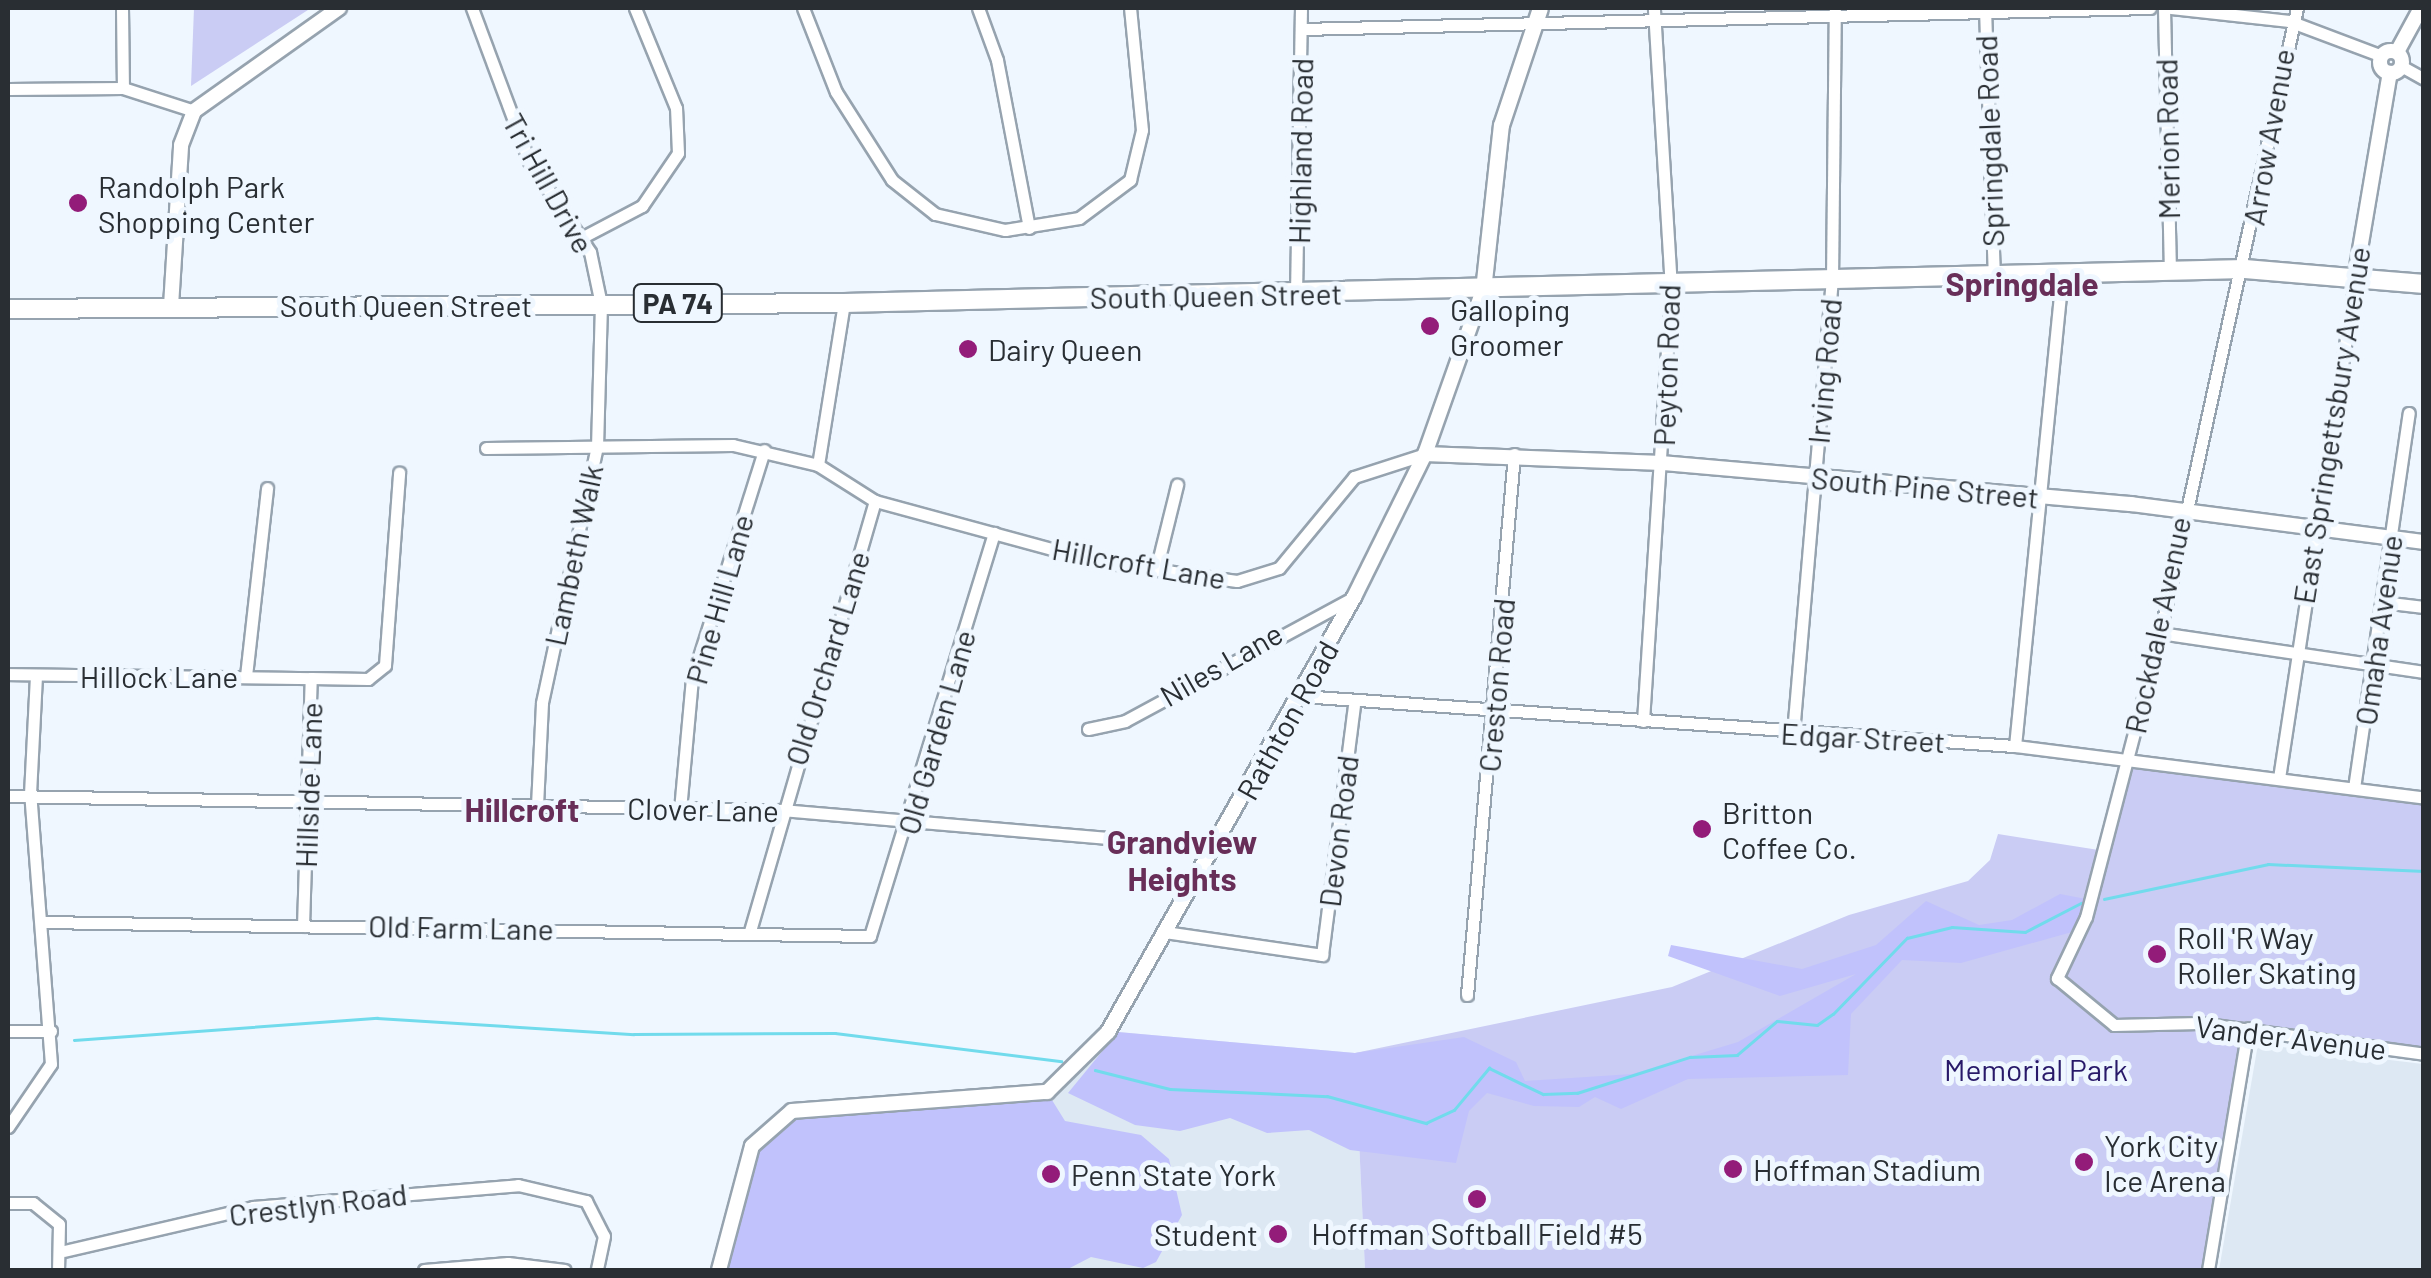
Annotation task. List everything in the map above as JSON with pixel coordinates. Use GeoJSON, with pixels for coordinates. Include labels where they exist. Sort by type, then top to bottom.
{"type":"FeatureCollection","features":[{"type":"Feature","properties":{"kind":"main road","name":"Rathton Road"},"geometry":{"type":"LineString","coordinates":[[1483,290],[1498,140],[1540,8]]}},
{"type":"Feature","properties":{"kind":"main road","name":"South Queen Street"},"geometry":{"type":"LineString","coordinates":[[8,309],[844,303],[1671,288],[2245,268],[2356,273],[2424,284]]}},
{"type":"Feature","properties":{"kind":"street"},"geometry":{"type":"LineString","coordinates":[[122,8],[124,88]]}},
{"type":"Feature","properties":{"kind":"street"},"geometry":{"type":"LineString","coordinates":[[170,306],[182,146],[194,111],[340,8]]}},
{"type":"Feature","properties":{"kind":"street","name":"Tri Hill Drive"},"geometry":{"type":"LineString","coordinates":[[472,8],[529,160],[580,238],[601,304]]}},
{"type":"Feature","properties":{"kind":"street"},"geometry":{"type":"LineString","coordinates":[[580,238],[642,206],[678,152],[676,108],[636,8]]}},
{"type":"Feature","properties":{"kind":"street"},"geometry":{"type":"LineString","coordinates":[[803,8],[836,92],[918,204],[979,229],[1030,228],[1079,218],[1130,180],[1142,130],[1130,8]]}},
{"type":"Feature","properties":{"kind":"street"},"geometry":{"type":"LineString","coordinates":[[978,8],[998,60],[1030,228]]}},
{"type":"Feature","properties":{"kind":"street","name":"Highland Road"},"geometry":{"type":"LineString","coordinates":[[1296,294],[1301,8]]}},
{"type":"Feature","properties":{"kind":"street","name":"Peyton Road"},"geometry":{"type":"LineString","coordinates":[[1642,722],[1671,288],[1654,8]]}},
{"type":"Feature","properties":{"kind":"street"},"geometry":{"type":"LineString","coordinates":[[1302,30],[1654,24],[1835,12],[2150,8]]}},
{"type":"Feature","properties":{"kind":"street"},"geometry":{"type":"LineString","coordinates":[[2167,8],[2289,21],[2424,79]]}},
{"type":"Feature","properties":{"kind":"street","name":"Merion Road"},"geometry":{"type":"LineString","coordinates":[[2167,8],[2170,271]]}},
{"type":"Feature","properties":{"kind":"street"},"geometry":{"type":"LineString","coordinates":[[2228,8],[2248,16]]}},
{"type":"Feature","properties":{"kind":"street","name":"Arrow Avenue"},"geometry":{"type":"LineString","coordinates":[[2245,268],[2289,21],[2296,8]]}},
{"type":"Feature","properties":{"kind":"street","name":"East Springettsbury Avenue"},"geometry":{"type":"LineString","coordinates":[[2280,778],[2312,527],[2392,62],[2421,8]]}},
{"type":"Feature","properties":{"kind":"street","name":"Irving Road"},"geometry":{"type":"LineString","coordinates":[[1793,733],[1832,281],[1835,12]]}},
{"type":"Feature","properties":{"kind":"street","name":"Springdale Road"},"geometry":{"type":"LineString","coordinates":[[1985,12],[1994,275]]}},
{"type":"Feature","properties":{"kind":"street"},"geometry":{"type":"LineString","coordinates":[[8,90],[124,88],[194,111]]}},
{"type":"Feature","properties":{"kind":"street","name":"Rockdale Avenue"},"geometry":{"type":"LineString","coordinates":[[2057,978],[2086,917],[2160,633],[2183,510],[2245,268]]}},
{"type":"Feature","properties":{"kind":"street"},"geometry":{"type":"LineString","coordinates":[[2015,746],[2062,274]]}},
{"type":"Feature","properties":{"kind":"street","name":"Rathton Road"},"geometry":{"type":"LineString","coordinates":[[719,1270],[752,1146],[792,1111],[1047,1092],[1108,1032],[1354,597],[1426,454],[1483,290]]}},
{"type":"Feature","properties":{"kind":"street"},"geometry":{"type":"LineString","coordinates":[[818,465],[844,303]]}},
{"type":"Feature","properties":{"kind":"street","name":"Lambeth Walk"},"geometry":{"type":"LineString","coordinates":[[537,806],[542,703],[597,446],[601,304]]}},
{"type":"Feature","properties":{"kind":"street","name":"Omaha Avenue"},"geometry":{"type":"LineString","coordinates":[[2354,788],[2409,413]]}},
{"type":"Feature","properties":{"kind":"street","name":"Hillcroft Lane"},"geometry":{"type":"LineString","coordinates":[[486,448],[764,450],[818,465],[875,501],[994,533],[1156,570],[1258,578],[1299,549],[1354,476],[1426,454]]}},
{"type":"Feature","properties":{"kind":"street","name":"Pine Hill Lane"},"geometry":{"type":"LineString","coordinates":[[680,810],[692,679],[764,450]]}},
{"type":"Feature","properties":{"kind":"street","name":"South Pine Street"},"geometry":{"type":"LineString","coordinates":[[1426,454],[1514,454],[1662,463],[2042,496],[2424,542]]}},
{"type":"Feature","properties":{"kind":"street","name":"Creston Road"},"geometry":{"type":"LineString","coordinates":[[1466,995],[1495,711],[1514,454]]}},
{"type":"Feature","properties":{"kind":"street","name":"Hillside Lane"},"geometry":{"type":"LineString","coordinates":[[303,926],[310,804],[311,678],[368,679],[385,665],[399,472]]}},
{"type":"Feature","properties":{"kind":"street"},"geometry":{"type":"LineString","coordinates":[[1156,570],[1176,485]]}},
{"type":"Feature","properties":{"kind":"street"},"geometry":{"type":"LineString","coordinates":[[246,676],[267,488]]}},
{"type":"Feature","properties":{"kind":"street","name":"Old Orchard Lane"},"geometry":{"type":"LineString","coordinates":[[750,931],[781,810],[875,501]]}},
{"type":"Feature","properties":{"kind":"street","name":"Old Garden Lane"},"geometry":{"type":"LineString","coordinates":[[876,930],[994,533]]}},
{"type":"Feature","properties":{"kind":"street","name":"Niles Lane"},"geometry":{"type":"LineString","coordinates":[[1088,729],[1125,721],[1354,597]]}},
{"type":"Feature","properties":{"kind":"street"},"geometry":{"type":"LineString","coordinates":[[2382,602],[2424,607]]}},
{"type":"Feature","properties":{"kind":"street"},"geometry":{"type":"LineString","coordinates":[[2160,633],[2424,672]]}},
{"type":"Feature","properties":{"kind":"street","name":"Hillock Lane"},"geometry":{"type":"LineString","coordinates":[[8,674],[311,678]]}},
{"type":"Feature","properties":{"kind":"street"},"geometry":{"type":"LineString","coordinates":[[8,1126],[38,1092],[51,1031],[30,794],[36,675]]}},
{"type":"Feature","properties":{"kind":"street","name":"Edgar Street"},"geometry":{"type":"LineString","coordinates":[[1301,696],[1354,706],[1495,711],[2015,746],[2424,798]]}},
{"type":"Feature","properties":{"kind":"street","name":"Devon Road"},"geometry":{"type":"LineString","coordinates":[[1165,932],[1322,956],[1354,706]]}},
{"type":"Feature","properties":{"kind":"street","name":"Clover Lane"},"geometry":{"type":"LineString","coordinates":[[8,796],[781,810],[1216,846]]}},
{"type":"Feature","properties":{"kind":"street","name":"Old Farm Lane"},"geometry":{"type":"LineString","coordinates":[[43,922],[876,930]]}},
{"type":"Feature","properties":{"kind":"street","name":"Vander Avenue"},"geometry":{"type":"LineString","coordinates":[[2057,978],[2114,1025],[2248,1028],[2424,1054]]}},
{"type":"Feature","properties":{"kind":"street"},"geometry":{"type":"LineString","coordinates":[[2208,1270],[2248,1028]]}},
{"type":"Feature","properties":{"kind":"street"},"geometry":{"type":"LineString","coordinates":[[8,1030],[51,1031]]}},
{"type":"Feature","properties":{"kind":"street","name":"Crestlyn Road"},"geometry":{"type":"LineString","coordinates":[[64,1250],[253,1207],[518,1185],[586,1201],[604,1236],[597,1270]]}},
{"type":"Feature","properties":{"kind":"street"},"geometry":{"type":"LineString","coordinates":[[8,1203],[44,1210],[66,1234],[58,1270]]}},
{"type":"Feature","properties":{"kind":"street"},"geometry":{"type":"LineString","coordinates":[[424,1270],[566,1270]]}},
{"type":"Feature","properties":{"kind":"shaded area"},"geometry":{"type":"Polygon","coordinates":[[[2060,894],[2091,900],[2079,930],[1961,963],[1902,960],[1851,1014],[1848,1075],[1688,1079],[1621,1109],[1595,1097],[1579,1107],[1534,1106],[1487,1093],[1469,1111],[1456,1163],[1350,1150],[1309,1130],[1267,1133],[1230,1118],[1180,1131],[1135,1125],[1068,1093],[1118,1032],[1355,1053],[1464,1037],[1516,1062],[1525,1081],[1632,1074],[1738,1042],[1856,974],[1780,996],[1668,956],[1671,945],[1802,969],[1876,945],[1926,901],[1979,925],[2012,920],[2060,894]]]}},
{"type":"Feature","properties":{"kind":"shaded area","name":"Penn State York"},"geometry":{"type":"Polygon","coordinates":[[[1118,1032],[1355,1053],[1365,1270],[719,1270],[1048,1101],[1118,1032]]]}},
{"type":"Feature","properties":{"kind":"shaded area"},"geometry":{"type":"Polygon","coordinates":[[[2258,1044],[2423,1064],[2423,1270],[2219,1270],[2258,1044]]]}},
{"type":"Feature","properties":{"kind":"shaded area"},"geometry":{"type":"Polygon","coordinates":[[[1047,1092],[1065,1121],[1141,1135],[1169,1159],[1182,1215],[1156,1262],[1143,1268],[1091,1257],[1066,1270],[719,1270],[752,1146],[792,1111],[1047,1092]]]}},
{"type":"Feature","properties":{"kind":"green space"},"geometry":{"type":"Polygon","coordinates":[[[194,8],[311,8],[191,86],[194,8]]]}},
{"type":"Feature","properties":{"kind":"green space","name":"Memorial Park"},"geometry":{"type":"Polygon","coordinates":[[[2127,758],[2423,798],[2423,1054],[2248,1028],[2202,1270],[1365,1270],[1355,1053],[1672,987],[1849,915],[1968,881],[1990,860],[1998,834],[2105,851],[2127,758]]]}},
{"type":"Feature","properties":{"kind":"waterway"},"geometry":{"type":"LineString","coordinates":[[2104,899],[2268,864],[2424,871]]}},
{"type":"Feature","properties":{"kind":"waterway"},"geometry":{"type":"LineString","coordinates":[[1095,1070],[1170,1089],[1327,1096],[1426,1123],[1454,1110],[1489,1068],[1543,1094],[1577,1093],[1690,1057],[1737,1055],[1777,1021],[1817,1025],[1833,1014],[1907,938],[1952,927],[2025,932],[2081,903]]}},
{"type":"Feature","properties":{"kind":"waterway"},"geometry":{"type":"LineString","coordinates":[[74,1040],[377,1018],[634,1034],[835,1033],[1061,1061]]}},
{"type":"Feature","properties":{"kind":"place","name":"Randolph Park Shopping Center"},"geometry":{"type":"Point","coordinates":[78,203]}},
{"type":"Feature","properties":{"kind":"place","name":"Galloping Groomer"},"geometry":{"type":"Point","coordinates":[1430,326]}},
{"type":"Feature","properties":{"kind":"place","name":"Dairy Queen"},"geometry":{"type":"Point","coordinates":[968,349]}},
{"type":"Feature","properties":{"kind":"place","name":"Britton Coffee Co."},"geometry":{"type":"Point","coordinates":[1702,829]}},
{"type":"Feature","properties":{"kind":"place","name":"Roll 'R Way Roller Skating"},"geometry":{"type":"Point","coordinates":[2157,954]}},
{"type":"Feature","properties":{"kind":"place","name":"York City Ice Arena"},"geometry":{"type":"Point","coordinates":[2084,1162]}},
{"type":"Feature","properties":{"kind":"place","name":"Hoffman Stadium"},"geometry":{"type":"Point","coordinates":[1733,1169]}},
{"type":"Feature","properties":{"kind":"place","name":"Penn State York"},"geometry":{"type":"Point","coordinates":[1051,1174]}},
{"type":"Feature","properties":{"kind":"place","name":"Hoffman Softball Field #5"},"geometry":{"type":"Point","coordinates":[1477,1199]}},
{"type":"Feature","properties":{"kind":"place","name":"Student"},"geometry":{"type":"Point","coordinates":[1278,1234]}},
{"type":"Feature","properties":{"kind":"district","name":"Springdale"},"geometry":{"type":"Point","coordinates":[2022,283]}},
{"type":"Feature","properties":{"kind":"district","name":"Hillcroft"},"geometry":{"type":"Point","coordinates":[522,809]}},
{"type":"Feature","properties":{"kind":"district","name":"Grandview Heights"},"geometry":{"type":"Point","coordinates":[1182,860]}}]}
